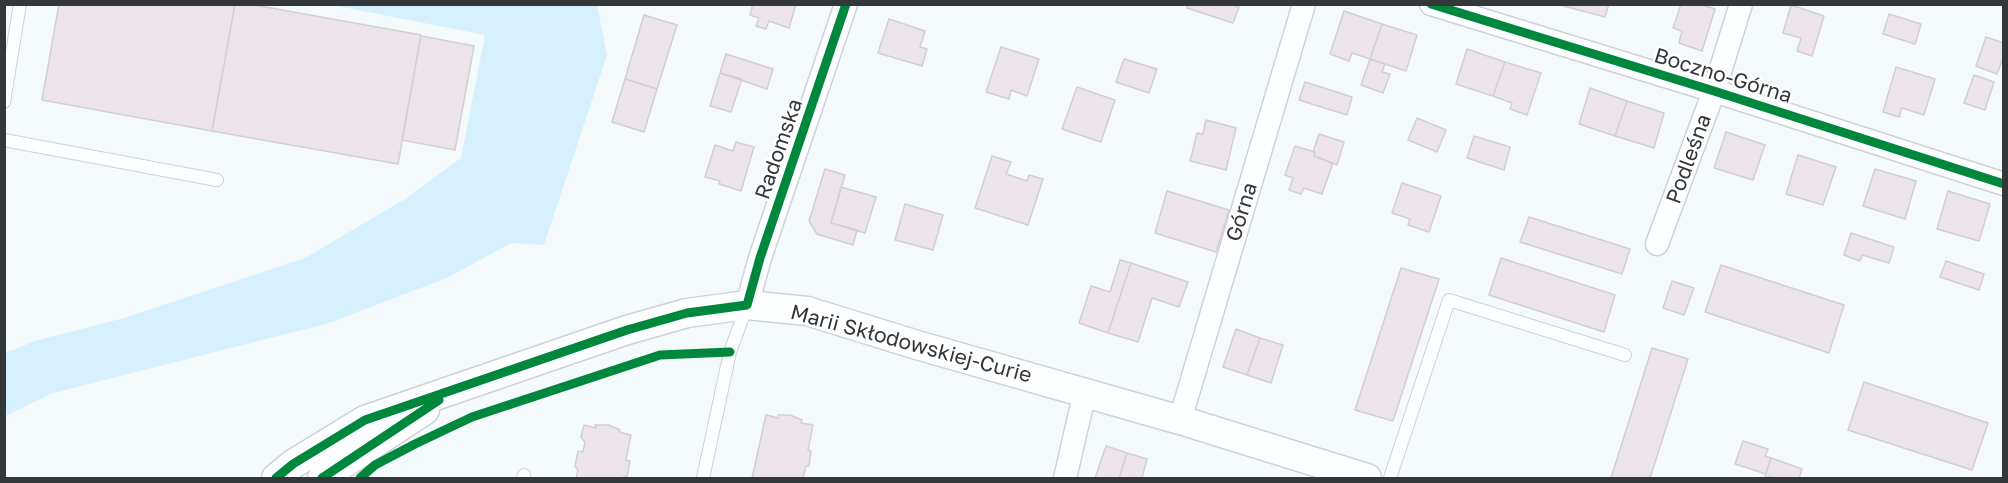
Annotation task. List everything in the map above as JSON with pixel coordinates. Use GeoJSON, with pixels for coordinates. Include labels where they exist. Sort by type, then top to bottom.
{"type":"FeatureCollection","features":[{"type":"Feature","properties":{"kind":"street","name":"Radomska"},"geometry":{"type":"LineString","coordinates":[[747,305],[759,258],[846,4]]}},
{"type":"Feature","properties":{"kind":"street","name":"Górna"},"geometry":{"type":"LineString","coordinates":[[1180,420],[1304,4]]}},
{"type":"Feature","properties":{"kind":"street","name":"Boczno-Górna"},"geometry":{"type":"LineString","coordinates":[[1431,4],[1714,91],[2004,184]]}},
{"type":"Feature","properties":{"kind":"street","name":"Podleśna"},"geometry":{"type":"LineString","coordinates":[[1657,244],[1714,91],[1742,4]]}},
{"type":"Feature","properties":{"kind":"street","name":"Marii Skłodowskiej-Curie"},"geometry":{"type":"LineString","coordinates":[[276,478],[293,464],[365,420],[627,330],[687,313],[747,305],[807,311],[1180,420],[1366,478]]}},
{"type":"Feature","properties":{"kind":"street","name":"Marii Skłodowskiej-Curie"},"geometry":{"type":"LineString","coordinates":[[322,478],[453,391]]}},
{"type":"Feature","properties":{"kind":"street"},"geometry":{"type":"LineString","coordinates":[[1065,478],[1085,392]]}},
{"type":"Feature","properties":{"kind":"lane"},"geometry":{"type":"LineString","coordinates":[[4,102],[20,4]]}},
{"type":"Feature","properties":{"kind":"lane"},"geometry":{"type":"LineString","coordinates":[[4,140],[218,180]]}},
{"type":"Feature","properties":{"kind":"lane"},"geometry":{"type":"LineString","coordinates":[[1390,478],[1449,300],[1625,355]]}},
{"type":"Feature","properties":{"kind":"lane"},"geometry":{"type":"LineString","coordinates":[[704,478],[730,352],[747,305]]}},
{"type":"Feature","properties":{"kind":"shaded area"},"geometry":{"type":"Polygon","coordinates":[[[332,5],[597,5],[607,55],[544,245],[511,243],[447,278],[326,324],[53,393],[5,416],[5,353],[35,341],[124,318],[305,258],[405,199],[461,158],[485,35],[332,5]]]}},
{"type":"Feature","properties":{"kind":"building"},"geometry":{"type":"Polygon","coordinates":[[[59,4],[235,4],[212,131],[42,100],[59,4]]]}},
{"type":"Feature","properties":{"kind":"building"},"geometry":{"type":"Polygon","coordinates":[[[235,4],[249,4],[421,35],[398,164],[212,131],[235,4]]]}},
{"type":"Feature","properties":{"kind":"building"},"geometry":{"type":"Polygon","coordinates":[[[753,4],[796,4],[789,28],[769,21],[766,29],[756,26],[759,18],[750,15],[753,4]]]}},
{"type":"Feature","properties":{"kind":"building"},"geometry":{"type":"Polygon","coordinates":[[[1188,4],[1229,4],[1239,7],[1233,23],[1187,8],[1188,4]]]}},
{"type":"Feature","properties":{"kind":"building"},"geometry":{"type":"Polygon","coordinates":[[[1556,4],[1609,4],[1605,17],[1556,4]]]}},
{"type":"Feature","properties":{"kind":"building"},"geometry":{"type":"Polygon","coordinates":[[[1681,4],[1699,4],[1715,9],[1702,51],[1679,43],[1682,31],[1673,28],[1681,4]]]}},
{"type":"Feature","properties":{"kind":"building"},"geometry":{"type":"Polygon","coordinates":[[[1791,5],[1824,16],[1812,56],[1797,51],[1801,38],[1783,33],[1791,5]]]}},
{"type":"Feature","properties":{"kind":"building"},"geometry":{"type":"Polygon","coordinates":[[[1344,11],[1382,24],[1370,59],[1352,53],[1349,61],[1330,54],[1344,11]]]}},
{"type":"Feature","properties":{"kind":"building"},"geometry":{"type":"Polygon","coordinates":[[[1889,14],[1921,24],[1915,44],[1883,34],[1889,14]]]}},
{"type":"Feature","properties":{"kind":"building"},"geometry":{"type":"Polygon","coordinates":[[[644,15],[677,25],[657,89],[625,79],[644,15]]]}},
{"type":"Feature","properties":{"kind":"building"},"geometry":{"type":"Polygon","coordinates":[[[889,19],[925,31],[920,47],[927,49],[922,66],[878,53],[889,19]]]}},
{"type":"Feature","properties":{"kind":"building"},"geometry":{"type":"Polygon","coordinates":[[[1382,24],[1417,35],[1406,71],[1370,59],[1382,24]]]}},
{"type":"Feature","properties":{"kind":"building"},"geometry":{"type":"Polygon","coordinates":[[[421,36],[474,46],[455,150],[402,140],[421,36]]]}},
{"type":"Feature","properties":{"kind":"building"},"geometry":{"type":"Polygon","coordinates":[[[1986,37],[2004,43],[2004,55],[1997,74],[1976,66],[1986,37]]]}},
{"type":"Feature","properties":{"kind":"building"},"geometry":{"type":"Polygon","coordinates":[[[1001,47],[1039,59],[1027,96],[1011,90],[1009,99],[986,92],[1001,47]]]}},
{"type":"Feature","properties":{"kind":"building"},"geometry":{"type":"Polygon","coordinates":[[[1467,49],[1505,62],[1493,96],[1456,84],[1467,49]]]}},
{"type":"Feature","properties":{"kind":"building"},"geometry":{"type":"Polygon","coordinates":[[[726,54],[773,69],[767,89],[720,73],[726,54]]]}},
{"type":"Feature","properties":{"kind":"building"},"geometry":{"type":"Polygon","coordinates":[[[1124,59],[1157,69],[1149,93],[1116,82],[1124,59]]]}},
{"type":"Feature","properties":{"kind":"building"},"geometry":{"type":"Polygon","coordinates":[[[1370,59],[1385,64],[1382,72],[1390,74],[1383,93],[1361,85],[1370,59]]]}},
{"type":"Feature","properties":{"kind":"building"},"geometry":{"type":"Polygon","coordinates":[[[1505,62],[1541,73],[1527,115],[1510,109],[1512,103],[1493,96],[1505,62]]]}},
{"type":"Feature","properties":{"kind":"building"},"geometry":{"type":"Polygon","coordinates":[[[1896,67],[1935,79],[1924,115],[1902,108],[1899,117],[1883,112],[1896,67]]]}},
{"type":"Feature","properties":{"kind":"building"},"geometry":{"type":"Polygon","coordinates":[[[720,73],[742,79],[731,112],[710,106],[720,73]]]}},
{"type":"Feature","properties":{"kind":"building"},"geometry":{"type":"Polygon","coordinates":[[[1974,75],[1994,82],[1985,110],[1964,103],[1974,75]]]}},
{"type":"Feature","properties":{"kind":"building"},"geometry":{"type":"Polygon","coordinates":[[[625,79],[657,89],[644,132],[612,122],[625,79]]]}},
{"type":"Feature","properties":{"kind":"building"},"geometry":{"type":"Polygon","coordinates":[[[1305,82],[1352,97],[1347,115],[1299,100],[1305,82]]]}},
{"type":"Feature","properties":{"kind":"building"},"geometry":{"type":"Polygon","coordinates":[[[1077,87],[1115,100],[1101,142],[1062,129],[1077,87]]]}},
{"type":"Feature","properties":{"kind":"building"},"geometry":{"type":"Polygon","coordinates":[[[1590,88],[1627,101],[1615,136],[1579,124],[1590,88]]]}},
{"type":"Feature","properties":{"kind":"building"},"geometry":{"type":"Polygon","coordinates":[[[1627,101],[1664,113],[1654,148],[1615,136],[1627,101]]]}},
{"type":"Feature","properties":{"kind":"building"},"geometry":{"type":"Polygon","coordinates":[[[1417,118],[1446,130],[1437,152],[1408,140],[1417,118]]]}},
{"type":"Feature","properties":{"kind":"building"},"geometry":{"type":"Polygon","coordinates":[[[1206,120],[1236,128],[1226,170],[1190,161],[1197,133],[1203,134],[1206,120]]]}},
{"type":"Feature","properties":{"kind":"building"},"geometry":{"type":"Polygon","coordinates":[[[1726,132],[1765,145],[1753,180],[1714,168],[1726,132]]]}},
{"type":"Feature","properties":{"kind":"building"},"geometry":{"type":"Polygon","coordinates":[[[1319,134],[1344,142],[1337,165],[1314,156],[1315,152],[1313,152],[1319,134]]]}},
{"type":"Feature","properties":{"kind":"building"},"geometry":{"type":"Polygon","coordinates":[[[1474,136],[1510,147],[1504,170],[1467,158],[1474,136]]]}},
{"type":"Feature","properties":{"kind":"building"},"geometry":{"type":"Polygon","coordinates":[[[736,142],[754,147],[741,191],[705,177],[715,145],[733,151],[736,142]]]}},
{"type":"Feature","properties":{"kind":"building"},"geometry":{"type":"Polygon","coordinates":[[[1295,146],[1315,152],[1314,156],[1333,163],[1322,194],[1304,188],[1301,194],[1289,190],[1293,178],[1285,175],[1295,146]]]}},
{"type":"Feature","properties":{"kind":"building"},"geometry":{"type":"Polygon","coordinates":[[[1798,155],[1836,167],[1823,205],[1786,194],[1798,155]]]}},
{"type":"Feature","properties":{"kind":"building"},"geometry":{"type":"Polygon","coordinates":[[[992,156],[1011,162],[1006,174],[1027,181],[1029,175],[1043,179],[1028,225],[975,208],[992,156]]]}},
{"type":"Feature","properties":{"kind":"building"},"geometry":{"type":"Polygon","coordinates":[[[825,169],[845,175],[831,223],[857,230],[853,245],[817,234],[809,221],[825,169]]]}},
{"type":"Feature","properties":{"kind":"building"},"geometry":{"type":"Polygon","coordinates":[[[1875,169],[1916,181],[1905,219],[1863,206],[1875,169]]]}},
{"type":"Feature","properties":{"kind":"building"},"geometry":{"type":"Polygon","coordinates":[[[1402,183],[1441,196],[1429,232],[1408,225],[1410,219],[1392,213],[1402,183]]]}},
{"type":"Feature","properties":{"kind":"building"},"geometry":{"type":"Polygon","coordinates":[[[841,187],[876,197],[865,233],[831,223],[841,187]]]}},
{"type":"Feature","properties":{"kind":"building"},"geometry":{"type":"Polygon","coordinates":[[[1167,191],[1229,210],[1216,252],[1155,233],[1167,191]]]}},
{"type":"Feature","properties":{"kind":"building"},"geometry":{"type":"Polygon","coordinates":[[[1948,191],[1990,204],[1979,241],[1937,229],[1948,191]]]}},
{"type":"Feature","properties":{"kind":"building"},"geometry":{"type":"Polygon","coordinates":[[[905,204],[943,215],[933,250],[895,240],[905,204]]]}},
{"type":"Feature","properties":{"kind":"building"},"geometry":{"type":"Polygon","coordinates":[[[1529,217],[1630,249],[1622,274],[1520,242],[1529,217]]]}},
{"type":"Feature","properties":{"kind":"building"},"geometry":{"type":"Polygon","coordinates":[[[1851,233],[1894,247],[1889,263],[1862,255],[1860,261],[1844,255],[1851,233]]]}},
{"type":"Feature","properties":{"kind":"building"},"geometry":{"type":"Polygon","coordinates":[[[1501,258],[1615,295],[1604,332],[1489,295],[1501,258]]]}},
{"type":"Feature","properties":{"kind":"building"},"geometry":{"type":"Polygon","coordinates":[[[1120,260],[1131,263],[1108,333],[1079,323],[1091,286],[1110,292],[1120,260]]]}},
{"type":"Feature","properties":{"kind":"building"},"geometry":{"type":"Polygon","coordinates":[[[1946,261],[1984,274],[1979,290],[1940,277],[1946,261]]]}},
{"type":"Feature","properties":{"kind":"building"},"geometry":{"type":"Polygon","coordinates":[[[1131,263],[1188,282],[1179,307],[1152,298],[1138,342],[1108,333],[1131,263]]]}},
{"type":"Feature","properties":{"kind":"building"},"geometry":{"type":"Polygon","coordinates":[[[1721,265],[1844,305],[1829,353],[1705,312],[1721,265]]]}},
{"type":"Feature","properties":{"kind":"building"},"geometry":{"type":"Polygon","coordinates":[[[1401,268],[1439,279],[1393,421],[1355,410],[1401,268]]]}},
{"type":"Feature","properties":{"kind":"building"},"geometry":{"type":"Polygon","coordinates":[[[1672,281],[1694,288],[1684,315],[1663,308],[1672,281]]]}},
{"type":"Feature","properties":{"kind":"building"},"geometry":{"type":"Polygon","coordinates":[[[1236,329],[1260,338],[1247,375],[1223,367],[1236,329]]]}},
{"type":"Feature","properties":{"kind":"building"},"geometry":{"type":"Polygon","coordinates":[[[1260,338],[1283,345],[1271,383],[1247,375],[1260,338]]]}},
{"type":"Feature","properties":{"kind":"building"},"geometry":{"type":"Polygon","coordinates":[[[1652,348],[1688,359],[1650,478],[1611,478],[1652,348]]]}},
{"type":"Feature","properties":{"kind":"building"},"geometry":{"type":"Polygon","coordinates":[[[1864,382],[1988,423],[1972,470],[1848,430],[1864,382]]]}},
{"type":"Feature","properties":{"kind":"building"},"geometry":{"type":"Polygon","coordinates":[[[766,415],[778,418],[778,415],[790,415],[802,420],[801,423],[813,425],[808,450],[811,451],[809,466],[806,466],[803,478],[752,478],[766,415]]]}},
{"type":"Feature","properties":{"kind":"building"},"geometry":{"type":"Polygon","coordinates":[[[584,425],[596,428],[595,425],[609,425],[620,430],[619,432],[631,435],[626,460],[630,461],[627,477],[576,478],[578,470],[575,466],[578,451],[583,452],[585,442],[581,437],[584,425]]]}},
{"type":"Feature","properties":{"kind":"building"},"geometry":{"type":"Polygon","coordinates":[[[1743,441],[1768,449],[1765,456],[1771,458],[1766,474],[1735,464],[1743,441]]]}},
{"type":"Feature","properties":{"kind":"building"},"geometry":{"type":"Polygon","coordinates":[[[1106,446],[1127,453],[1119,478],[1095,478],[1106,446]]]}},
{"type":"Feature","properties":{"kind":"building"},"geometry":{"type":"Polygon","coordinates":[[[1127,453],[1147,459],[1142,478],[1119,478],[1127,453]]]}},
{"type":"Feature","properties":{"kind":"building"},"geometry":{"type":"Polygon","coordinates":[[[1771,458],[1802,469],[1799,478],[1765,476],[1771,458]]]}},
{"type":"Feature","properties":{"kind":"cycle path"},"geometry":{"type":"LineString","coordinates":[[276,478],[293,464],[365,420],[627,330],[687,313],[747,305],[760,258],[846,4]]}},
{"type":"Feature","properties":{"kind":"cycle path"},"geometry":{"type":"LineString","coordinates":[[1431,4],[1714,91],[2004,184]]}},
{"type":"Feature","properties":{"kind":"cycle path"},"geometry":{"type":"LineString","coordinates":[[360,478],[375,465],[472,417],[660,355],[730,352]]}},
{"type":"Feature","properties":{"kind":"cycle path"},"geometry":{"type":"LineString","coordinates":[[322,478],[439,400]]}}]}
